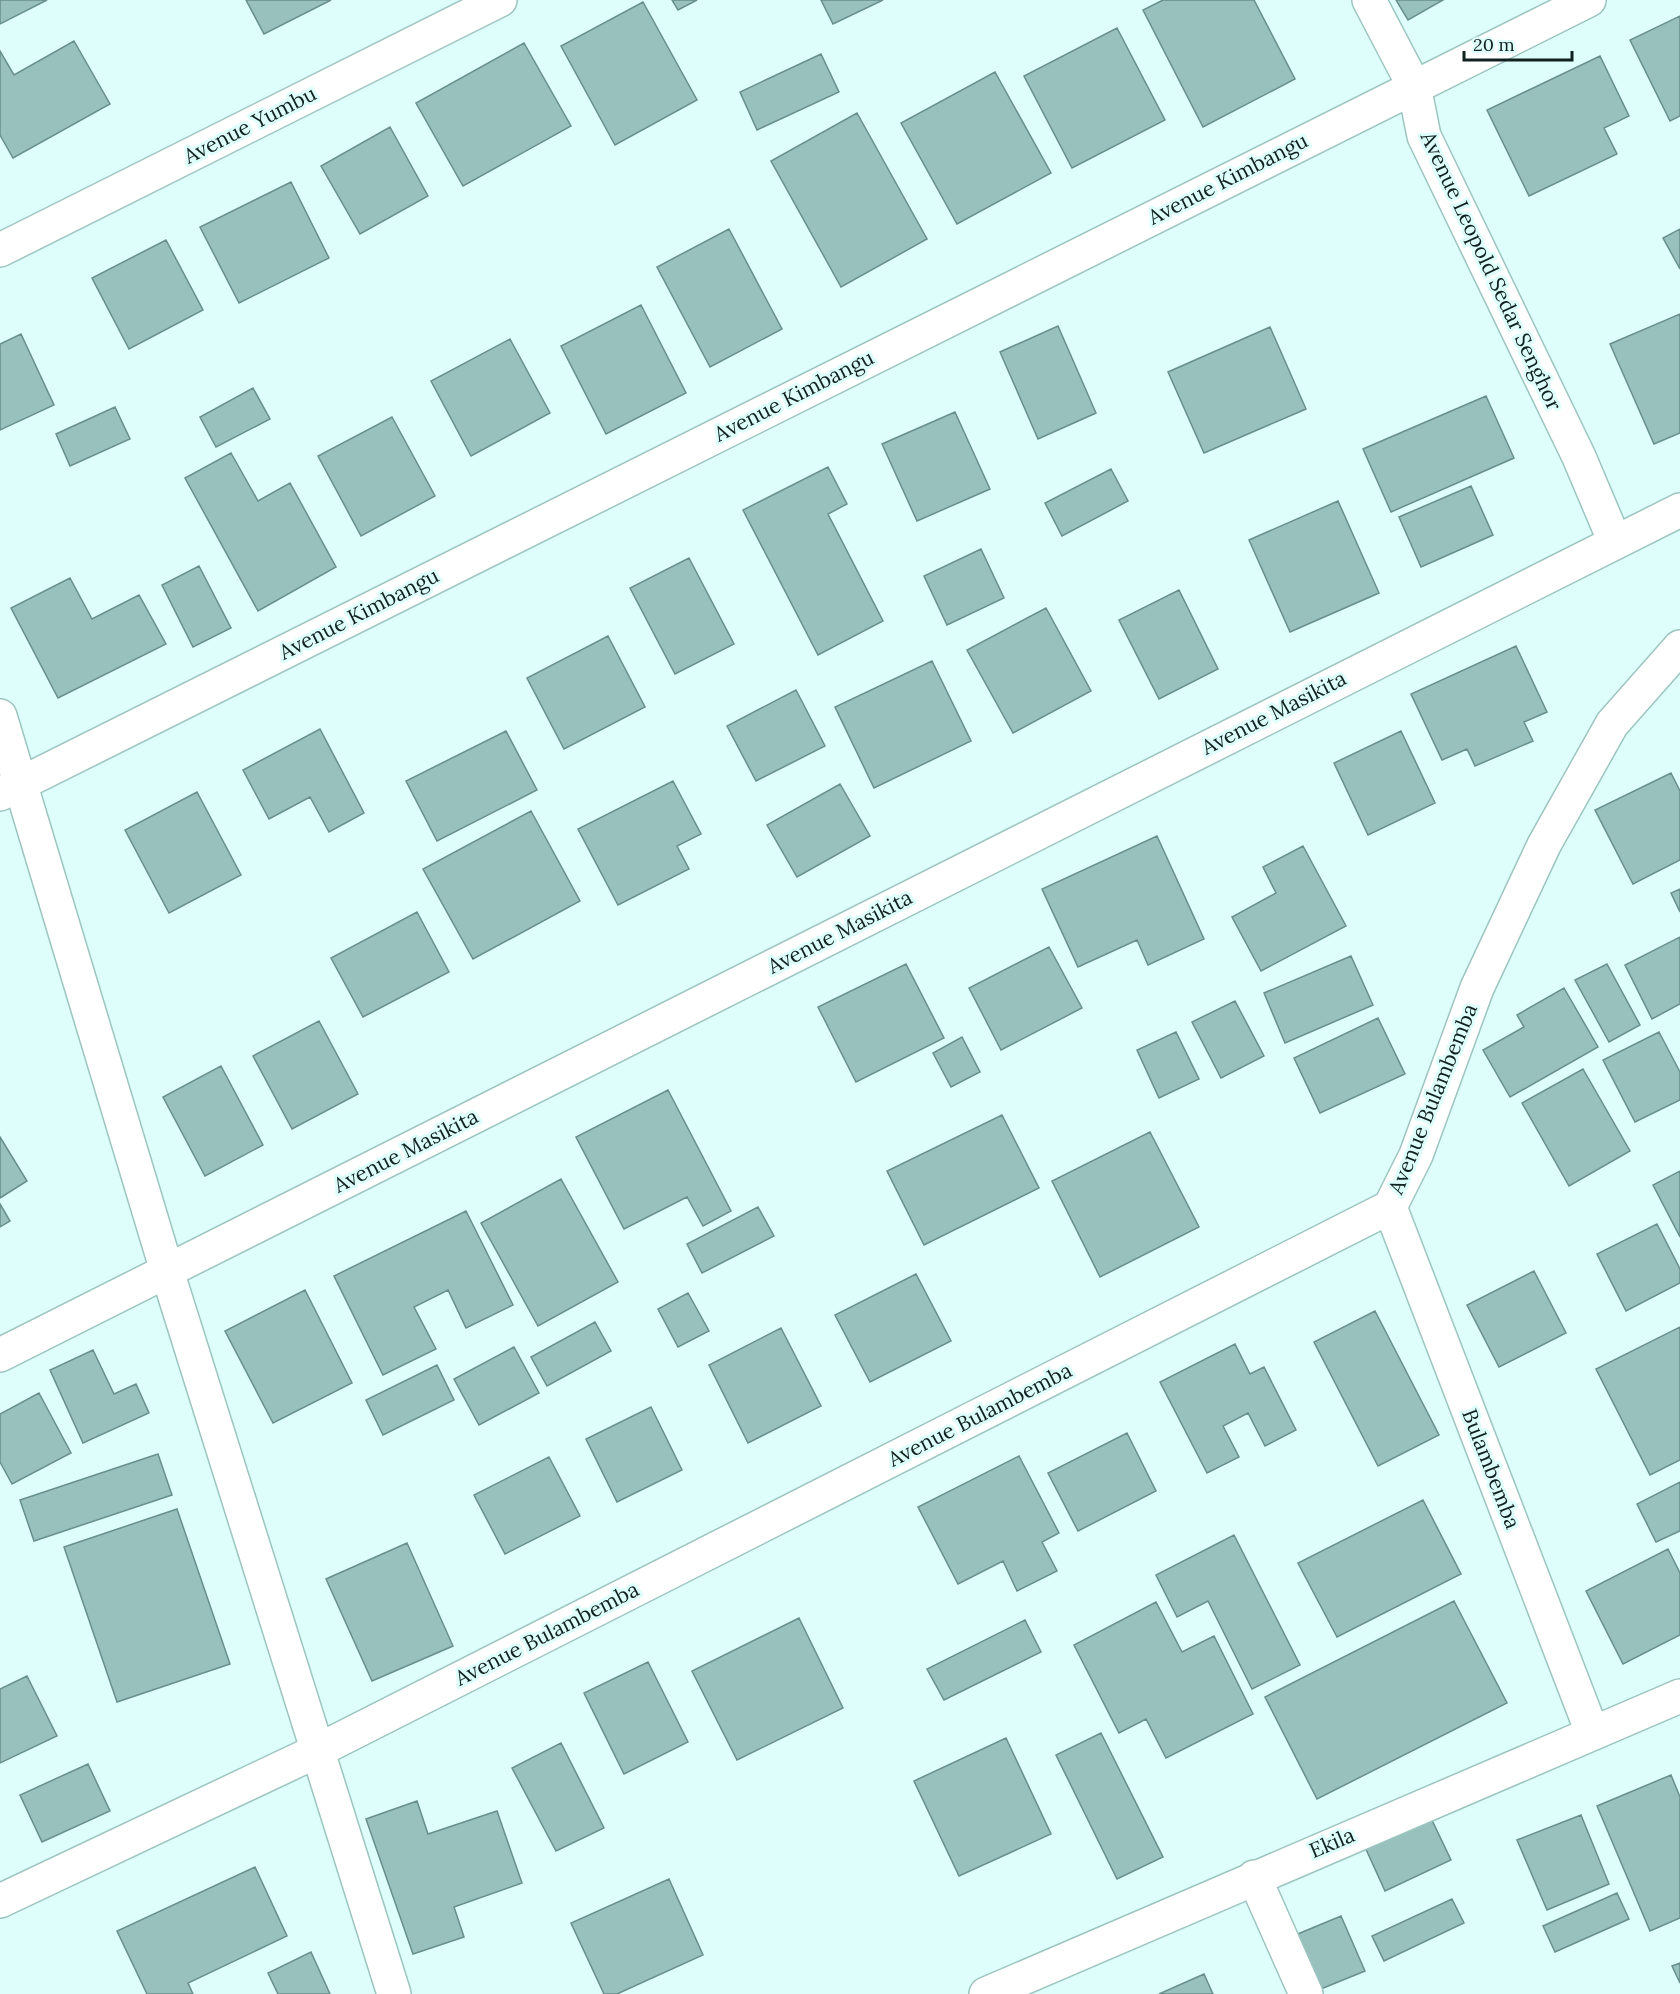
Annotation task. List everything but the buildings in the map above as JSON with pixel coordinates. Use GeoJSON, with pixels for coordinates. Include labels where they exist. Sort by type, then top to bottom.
{"type":"FeatureCollection","features":[{"type":"Feature","properties":{"kind":"street","name":"Avenue Yumbu"},"geometry":{"type":"LineString","coordinates":[[0,250],[500,0]]}},
{"type":"Feature","properties":{"kind":"street","name":"Avenue Leopold Sedar Senghor"},"geometry":{"type":"LineString","coordinates":[[1369,0],[1413,86],[1424,136],[1579,457],[1614,542]]}},
{"type":"Feature","properties":{"kind":"street","name":"Avenue Kimbangu"},"geometry":{"type":"LineString","coordinates":[[10,789],[1589,0]]}},
{"type":"Feature","properties":{"kind":"street","name":"Avenue Masikita"},"geometry":{"type":"LineString","coordinates":[[0,1355],[1680,510]]}},
{"type":"Feature","properties":{"kind":"street","name":"Avenue Bulambemba"},"geometry":{"type":"LineString","coordinates":[[0,1901],[317,1751],[1390,1207],[1416,1155],[1477,988],[1544,845],[1612,723],[1676,663]]}},
{"type":"Feature","properties":{"kind":"street"},"geometry":{"type":"LineString","coordinates":[[0,716],[10,789],[167,1271],[394,1994]]}},
{"type":"Feature","properties":{"kind":"street","name":"Bulambemba"},"geometry":{"type":"LineString","coordinates":[[1390,1207],[1592,1732]]}},
{"type":"Feature","properties":{"kind":"street","name":"Ekila"},"geometry":{"type":"LineString","coordinates":[[986,1994],[1680,1696]]}},
{"type":"Feature","properties":{"kind":"street"},"geometry":{"type":"LineString","coordinates":[[1254,1877],[1306,1994]]}}]}
